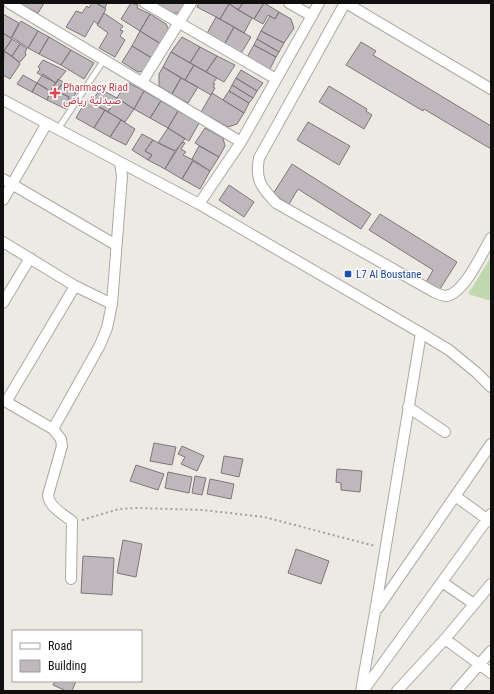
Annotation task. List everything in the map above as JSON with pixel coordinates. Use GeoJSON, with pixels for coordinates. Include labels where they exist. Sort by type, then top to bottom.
{"type":"FeatureCollection","features":[{"type":"Feature","properties":{"kind":"street"},"geometry":{"type":"LineString","coordinates":[[9,3],[241,142]]}},
{"type":"Feature","properties":{"kind":"street"},"geometry":{"type":"LineString","coordinates":[[145,3],[276,79]]}},
{"type":"Feature","properties":{"kind":"street"},"geometry":{"type":"LineString","coordinates":[[142,82],[191,3]]}},
{"type":"Feature","properties":{"kind":"street"},"geometry":{"type":"LineString","coordinates":[[289,3],[312,16]]}},
{"type":"Feature","properties":{"kind":"street"},"geometry":{"type":"LineString","coordinates":[[199,204],[241,142],[319,3]]}},
{"type":"Feature","properties":{"kind":"street"},"geometry":{"type":"LineString","coordinates":[[491,88],[345,3],[259,158],[257,170],[260,181],[266,192],[276,203],[434,292],[442,295],[446,296],[459,289],[491,238]]}},
{"type":"Feature","properties":{"kind":"street"},"geometry":{"type":"LineString","coordinates":[[3,100],[199,204],[421,333],[449,350],[477,373],[491,387]]}},
{"type":"Feature","properties":{"kind":"street"},"geometry":{"type":"LineString","coordinates":[[3,200],[7,182],[48,124]]}},
{"type":"Feature","properties":{"kind":"street"},"geometry":{"type":"LineString","coordinates":[[53,429],[100,345],[107,328],[112,304],[122,176],[120,163]]}},
{"type":"Feature","properties":{"kind":"street"},"geometry":{"type":"LineString","coordinates":[[7,182],[116,245]]}},
{"type":"Feature","properties":{"kind":"street"},"geometry":{"type":"LineString","coordinates":[[3,242],[75,286],[112,304]]}},
{"type":"Feature","properties":{"kind":"street"},"geometry":{"type":"LineString","coordinates":[[3,303],[30,258]]}},
{"type":"Feature","properties":{"kind":"street"},"geometry":{"type":"LineString","coordinates":[[71,579],[72,521],[55,508],[48,500],[48,495],[62,446],[61,440],[53,429],[4,401],[75,286]]}},
{"type":"Feature","properties":{"kind":"street"},"geometry":{"type":"LineString","coordinates":[[362,691],[421,333]]}},
{"type":"Feature","properties":{"kind":"street"},"geometry":{"type":"LineString","coordinates":[[408,407],[445,432]]}},
{"type":"Feature","properties":{"kind":"street"},"geometry":{"type":"LineString","coordinates":[[375,612],[491,444]]}},
{"type":"Feature","properties":{"kind":"street"},"geometry":{"type":"LineString","coordinates":[[362,691],[490,518],[456,496]]}},
{"type":"Feature","properties":{"kind":"street"},"geometry":{"type":"LineString","coordinates":[[442,582],[474,604]]}},
{"type":"Feature","properties":{"kind":"street"},"geometry":{"type":"LineString","coordinates":[[397,691],[445,639],[491,584]]}},
{"type":"Feature","properties":{"kind":"street"},"geometry":{"type":"LineString","coordinates":[[445,639],[491,673]]}},
{"type":"Feature","properties":{"kind":"street"},"geometry":{"type":"LineString","coordinates":[[456,691],[491,651]]}},
{"type":"Feature","properties":{"kind":"lane"},"geometry":{"type":"LineString","coordinates":[[58,129],[104,60]]}},
{"type":"Feature","properties":{"kind":"path"},"geometry":{"type":"LineString","coordinates":[[72,521],[119,509],[137,508],[203,510],[264,517],[385,549]]}},
{"type":"Feature","properties":{"kind":"green space"},"geometry":{"type":"Polygon","coordinates":[[[491,257],[491,301],[468,294],[491,257]]]}},
{"type":"Feature","properties":{"kind":"building"},"geometry":{"type":"Polygon","coordinates":[[[44,3],[38,13],[20,4],[44,3]]]}},
{"type":"Feature","properties":{"kind":"building"},"geometry":{"type":"Polygon","coordinates":[[[92,3],[96,3],[106,9],[98,24],[94,21],[85,37],[66,27],[76,11],[82,13],[87,6],[89,8],[92,3]]]}},
{"type":"Feature","properties":{"kind":"building"},"geometry":{"type":"Polygon","coordinates":[[[96,3],[107,3],[105,8],[96,3]]]}},
{"type":"Feature","properties":{"kind":"building"},"geometry":{"type":"Polygon","coordinates":[[[131,3],[138,5],[137,8],[150,14],[140,31],[121,19],[131,3]]]}},
{"type":"Feature","properties":{"kind":"building"},"geometry":{"type":"Polygon","coordinates":[[[160,3],[186,3],[180,13],[171,13],[158,5],[160,3]]]}},
{"type":"Feature","properties":{"kind":"building"},"geometry":{"type":"Polygon","coordinates":[[[199,3],[229,4],[220,19],[197,7],[199,3]]]}},
{"type":"Feature","properties":{"kind":"building"},"geometry":{"type":"Polygon","coordinates":[[[228,3],[243,3],[238,10],[228,3]]]}},
{"type":"Feature","properties":{"kind":"building"},"geometry":{"type":"Polygon","coordinates":[[[243,3],[264,3],[254,19],[238,10],[243,3]]]}},
{"type":"Feature","properties":{"kind":"building"},"geometry":{"type":"Polygon","coordinates":[[[264,3],[279,12],[275,19],[268,15],[263,24],[254,19],[264,3]]]}},
{"type":"Feature","properties":{"kind":"building"},"geometry":{"type":"Polygon","coordinates":[[[229,4],[252,18],[244,33],[220,19],[229,4]]]}},
{"type":"Feature","properties":{"kind":"building"},"geometry":{"type":"Polygon","coordinates":[[[279,12],[291,19],[294,28],[284,43],[261,31],[270,16],[275,19],[279,12]]]}},
{"type":"Feature","properties":{"kind":"building"},"geometry":{"type":"Polygon","coordinates":[[[104,13],[123,26],[120,30],[123,31],[120,36],[125,40],[115,57],[99,48],[108,33],[97,25],[104,13]]]}},
{"type":"Feature","properties":{"kind":"building"},"geometry":{"type":"Polygon","coordinates":[[[3,14],[19,23],[11,38],[3,33],[3,14]]]}},
{"type":"Feature","properties":{"kind":"building"},"geometry":{"type":"Polygon","coordinates":[[[150,14],[166,24],[169,30],[161,44],[140,31],[150,14]]]}},
{"type":"Feature","properties":{"kind":"building"},"geometry":{"type":"Polygon","coordinates":[[[216,17],[234,27],[224,45],[206,35],[216,17]]]}},
{"type":"Feature","properties":{"kind":"building"},"geometry":{"type":"Polygon","coordinates":[[[21,21],[38,31],[28,48],[12,37],[21,21]]]}},
{"type":"Feature","properties":{"kind":"building"},"geometry":{"type":"Polygon","coordinates":[[[234,27],[251,37],[240,55],[224,45],[234,27]]]}},
{"type":"Feature","properties":{"kind":"building"},"geometry":{"type":"Polygon","coordinates":[[[38,31],[49,37],[39,54],[28,48],[38,31]]]}},
{"type":"Feature","properties":{"kind":"building"},"geometry":{"type":"Polygon","coordinates":[[[140,31],[161,44],[152,58],[132,46],[140,31]]]}},
{"type":"Feature","properties":{"kind":"building"},"geometry":{"type":"Polygon","coordinates":[[[261,31],[284,43],[279,52],[257,39],[261,31]]]}},
{"type":"Feature","properties":{"kind":"building"},"geometry":{"type":"Polygon","coordinates":[[[3,33],[12,39],[4,51],[3,51],[3,33]]]}},
{"type":"Feature","properties":{"kind":"building"},"geometry":{"type":"Polygon","coordinates":[[[49,37],[71,50],[61,65],[39,54],[49,37]]]}},
{"type":"Feature","properties":{"kind":"building"},"geometry":{"type":"Polygon","coordinates":[[[182,37],[200,47],[190,63],[171,52],[182,37]]]}},
{"type":"Feature","properties":{"kind":"building"},"geometry":{"type":"Polygon","coordinates":[[[12,39],[20,44],[12,56],[4,51],[12,39]]]}},
{"type":"Feature","properties":{"kind":"building"},"geometry":{"type":"Polygon","coordinates":[[[257,39],[279,52],[276,57],[254,45],[257,39]]]}},
{"type":"Feature","properties":{"kind":"building"},"geometry":{"type":"Polygon","coordinates":[[[361,42],[376,51],[373,55],[491,126],[491,149],[424,109],[423,111],[346,65],[361,42]]]}},
{"type":"Feature","properties":{"kind":"building"},"geometry":{"type":"Polygon","coordinates":[[[20,44],[27,49],[25,52],[26,55],[19,62],[12,56],[20,44]]]}},
{"type":"Feature","properties":{"kind":"building"},"geometry":{"type":"Polygon","coordinates":[[[254,45],[276,57],[269,71],[247,57],[254,45]]]}},
{"type":"Feature","properties":{"kind":"building"},"geometry":{"type":"Polygon","coordinates":[[[132,46],[153,59],[144,71],[138,72],[122,62],[132,46]]]}},
{"type":"Feature","properties":{"kind":"building"},"geometry":{"type":"Polygon","coordinates":[[[200,47],[217,56],[206,72],[190,63],[200,47]]]}},
{"type":"Feature","properties":{"kind":"building"},"geometry":{"type":"Polygon","coordinates":[[[71,50],[94,63],[84,79],[61,65],[71,50]]]}},
{"type":"Feature","properties":{"kind":"building"},"geometry":{"type":"Polygon","coordinates":[[[4,51],[20,64],[10,79],[3,75],[4,51]]]}},
{"type":"Feature","properties":{"kind":"building"},"geometry":{"type":"Polygon","coordinates":[[[171,52],[194,65],[185,80],[163,67],[171,52]]]}},
{"type":"Feature","properties":{"kind":"building"},"geometry":{"type":"Polygon","coordinates":[[[217,56],[235,65],[224,82],[206,72],[217,56]]]}},
{"type":"Feature","properties":{"kind":"building"},"geometry":{"type":"Polygon","coordinates":[[[43,60],[66,71],[56,83],[37,73],[40,69],[38,67],[43,60]]]}},
{"type":"Feature","properties":{"kind":"building"},"geometry":{"type":"Polygon","coordinates":[[[194,65],[217,78],[213,83],[215,84],[213,87],[215,88],[211,95],[185,80],[194,65]]]}},
{"type":"Feature","properties":{"kind":"building"},"geometry":{"type":"Polygon","coordinates":[[[163,67],[181,78],[172,94],[159,86],[159,74],[163,67]]]}},
{"type":"Feature","properties":{"kind":"building"},"geometry":{"type":"Polygon","coordinates":[[[241,70],[263,83],[257,91],[236,78],[241,70]]]}},
{"type":"Feature","properties":{"kind":"building"},"geometry":{"type":"Polygon","coordinates":[[[43,74],[56,83],[50,91],[37,83],[43,74]]]}},
{"type":"Feature","properties":{"kind":"building"},"geometry":{"type":"Polygon","coordinates":[[[23,75],[37,83],[32,92],[17,84],[23,75]]]}},
{"type":"Feature","properties":{"kind":"building"},"geometry":{"type":"Polygon","coordinates":[[[181,78],[198,87],[188,103],[172,94],[181,78]]]}},
{"type":"Feature","properties":{"kind":"building"},"geometry":{"type":"Polygon","coordinates":[[[236,78],[257,91],[253,98],[232,85],[236,78]]]}},
{"type":"Feature","properties":{"kind":"building","name":"Pharmacy Riad صيدلية رياض"},"geometry":{"type":"Polygon","coordinates":[[[58,79],[63,82],[57,91],[69,97],[66,109],[47,100],[48,95],[58,79]]]}},
{"type":"Feature","properties":{"kind":"building"},"geometry":{"type":"Polygon","coordinates":[[[127,82],[144,91],[134,109],[117,98],[127,82]]]}},
{"type":"Feature","properties":{"kind":"building"},"geometry":{"type":"Polygon","coordinates":[[[37,83],[50,91],[47,100],[32,92],[37,83]]]}},
{"type":"Feature","properties":{"kind":"building"},"geometry":{"type":"Polygon","coordinates":[[[61,85],[76,93],[71,101],[68,99],[69,97],[57,91],[61,85]]]}},
{"type":"Feature","properties":{"kind":"building"},"geometry":{"type":"Polygon","coordinates":[[[232,85],[253,98],[249,103],[229,91],[232,85]]]}},
{"type":"Feature","properties":{"kind":"building"},"geometry":{"type":"Polygon","coordinates":[[[329,86],[367,109],[366,111],[372,115],[364,129],[319,102],[329,86]]]}},
{"type":"Feature","properties":{"kind":"building"},"geometry":{"type":"Polygon","coordinates":[[[100,89],[117,98],[108,112],[91,103],[100,89]]]}},
{"type":"Feature","properties":{"kind":"building"},"geometry":{"type":"Polygon","coordinates":[[[144,91],[161,101],[150,118],[134,109],[144,91]]]}},
{"type":"Feature","properties":{"kind":"building"},"geometry":{"type":"Polygon","coordinates":[[[229,91],[249,103],[244,113],[223,100],[229,91]]]}},
{"type":"Feature","properties":{"kind":"building"},"geometry":{"type":"Polygon","coordinates":[[[212,93],[244,113],[237,124],[228,127],[201,112],[212,93]]]}},
{"type":"Feature","properties":{"kind":"building"},"geometry":{"type":"Polygon","coordinates":[[[117,98],[134,109],[125,122],[108,112],[117,98]]]}},
{"type":"Feature","properties":{"kind":"building"},"geometry":{"type":"Polygon","coordinates":[[[86,100],[105,110],[94,128],[76,118],[86,100]]]}},
{"type":"Feature","properties":{"kind":"building"},"geometry":{"type":"Polygon","coordinates":[[[161,101],[178,111],[168,128],[150,118],[161,101]]]}},
{"type":"Feature","properties":{"kind":"building"},"geometry":{"type":"Polygon","coordinates":[[[105,110],[121,120],[110,137],[94,128],[105,110]]]}},
{"type":"Feature","properties":{"kind":"building"},"geometry":{"type":"Polygon","coordinates":[[[178,111],[199,123],[189,141],[168,128],[178,111]]]}},
{"type":"Feature","properties":{"kind":"building"},"geometry":{"type":"Polygon","coordinates":[[[121,120],[135,129],[126,145],[110,137],[121,120]]]}},
{"type":"Feature","properties":{"kind":"building"},"geometry":{"type":"Polygon","coordinates":[[[308,122],[350,146],[339,165],[297,140],[308,122]]]}},
{"type":"Feature","properties":{"kind":"building"},"geometry":{"type":"Polygon","coordinates":[[[168,128],[185,139],[175,151],[158,143],[168,128]]]}},
{"type":"Feature","properties":{"kind":"building"},"geometry":{"type":"Polygon","coordinates":[[[205,128],[223,138],[225,146],[219,157],[195,143],[205,128]]]}},
{"type":"Feature","properties":{"kind":"building"},"geometry":{"type":"Polygon","coordinates":[[[142,134],[153,140],[145,151],[152,155],[148,160],[132,150],[142,134]]]}},
{"type":"Feature","properties":{"kind":"building"},"geometry":{"type":"Polygon","coordinates":[[[153,140],[175,151],[165,169],[148,160],[152,155],[145,151],[153,140]]]}},
{"type":"Feature","properties":{"kind":"building"},"geometry":{"type":"Polygon","coordinates":[[[182,142],[185,143],[181,149],[186,152],[183,155],[193,160],[182,179],[165,169],[182,142]]]}},
{"type":"Feature","properties":{"kind":"building"},"geometry":{"type":"Polygon","coordinates":[[[199,146],[219,157],[210,171],[192,159],[199,146]]]}},
{"type":"Feature","properties":{"kind":"building"},"geometry":{"type":"Polygon","coordinates":[[[193,161],[210,171],[200,189],[182,179],[193,161]]]}},
{"type":"Feature","properties":{"kind":"building"},"geometry":{"type":"Polygon","coordinates":[[[292,164],[371,214],[361,229],[298,189],[289,204],[273,194],[292,164]]]}},
{"type":"Feature","properties":{"kind":"building"},"geometry":{"type":"Polygon","coordinates":[[[229,185],[254,202],[244,217],[219,200],[229,185]]]}},
{"type":"Feature","properties":{"kind":"building"},"geometry":{"type":"Polygon","coordinates":[[[380,214],[457,262],[438,292],[425,284],[433,270],[369,230],[380,214]]]}},
{"type":"Feature","properties":{"kind":"building"},"geometry":{"type":"Polygon","coordinates":[[[154,443],[176,447],[172,465],[150,461],[154,443]]]}},
{"type":"Feature","properties":{"kind":"building"},"geometry":{"type":"Polygon","coordinates":[[[182,446],[204,456],[197,471],[181,464],[185,457],[178,454],[182,446]]]}},
{"type":"Feature","properties":{"kind":"building"},"geometry":{"type":"Polygon","coordinates":[[[224,456],[243,459],[239,477],[221,473],[224,456]]]}},
{"type":"Feature","properties":{"kind":"building"},"geometry":{"type":"Polygon","coordinates":[[[136,465],[164,474],[158,490],[130,481],[136,465]]]}},
{"type":"Feature","properties":{"kind":"building"},"geometry":{"type":"Polygon","coordinates":[[[337,469],[362,471],[360,492],[341,490],[341,483],[336,482],[337,469]]]}},
{"type":"Feature","properties":{"kind":"building"},"geometry":{"type":"Polygon","coordinates":[[[168,472],[192,477],[189,493],[165,488],[168,472]]]}},
{"type":"Feature","properties":{"kind":"building"},"geometry":{"type":"Polygon","coordinates":[[[195,476],[206,478],[202,495],[192,493],[195,476]]]}},
{"type":"Feature","properties":{"kind":"building"},"geometry":{"type":"Polygon","coordinates":[[[210,479],[234,484],[231,499],[207,494],[210,479]]]}},
{"type":"Feature","properties":{"kind":"building"},"geometry":{"type":"Polygon","coordinates":[[[123,540],[142,544],[136,577],[117,573],[123,540]]]}},
{"type":"Feature","properties":{"kind":"building"},"geometry":{"type":"Polygon","coordinates":[[[296,549],[329,561],[321,584],[288,573],[296,549]]]}},
{"type":"Feature","properties":{"kind":"building"},"geometry":{"type":"Polygon","coordinates":[[[83,556],[114,558],[112,595],[81,593],[83,556]]]}},
{"type":"Feature","properties":{"kind":"building"},"geometry":{"type":"Polygon","coordinates":[[[54,682],[76,682],[72,691],[66,691],[53,685],[54,682]]]}},
{"type":"Feature","properties":{"kind":"place","name":"Pharmacy Riad صيدلية رياض"},"geometry":{"type":"Point","coordinates":[55,93]}},
{"type":"Feature","properties":{"kind":"place","name":"L7 Al Boustane"},"geometry":{"type":"Point","coordinates":[348,274]}}]}
